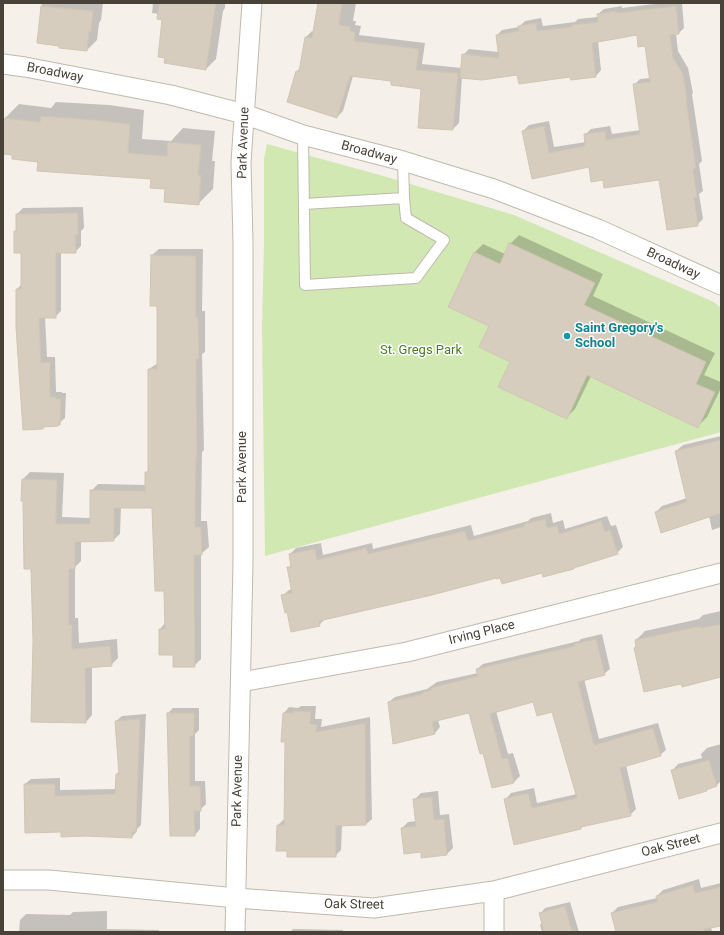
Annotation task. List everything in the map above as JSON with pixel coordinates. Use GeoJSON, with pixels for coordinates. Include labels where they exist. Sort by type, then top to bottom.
{"type":"FeatureCollection","features":[{"type":"Feature","properties":{"kind":"street","name":"Park Avenue"},"geometry":{"type":"LineString","coordinates":[[235,932],[243,562],[243,243],[241,162],[252,3]]}},
{"type":"Feature","properties":{"kind":"street","name":"Broadway"},"geometry":{"type":"LineString","coordinates":[[3,64],[24,66],[171,95],[244,114],[303,135],[403,162],[494,189],[598,229],[721,285]]}},
{"type":"Feature","properties":{"kind":"street","name":"Irving Place"},"geometry":{"type":"LineString","coordinates":[[241,682],[407,652],[721,572]]}},
{"type":"Feature","properties":{"kind":"street","name":"Oak Street"},"geometry":{"type":"LineString","coordinates":[[3,880],[48,880],[236,898],[374,908],[494,891],[721,833]]}},
{"type":"Feature","properties":{"kind":"street"},"geometry":{"type":"LineString","coordinates":[[494,891],[494,932]]}},
{"type":"Feature","properties":{"kind":"lane"},"geometry":{"type":"LineString","coordinates":[[303,135],[305,285],[416,278],[444,240],[406,218],[403,162]]}},
{"type":"Feature","properties":{"kind":"lane"},"geometry":{"type":"LineString","coordinates":[[304,204],[404,198]]}},
{"type":"Feature","properties":{"kind":"green space","name":"St. Gregs Park"},"geometry":{"type":"Polygon","coordinates":[[[267,144],[387,177],[514,215],[714,302],[721,308],[721,432],[265,556],[262,326],[264,159],[267,144]]]}},
{"type":"Feature","properties":{"kind":"building"},"geometry":{"type":"Polygon","coordinates":[[[159,3],[216,3],[206,70],[164,63],[165,58],[158,57],[162,20],[157,19],[159,3]]]}},
{"type":"Feature","properties":{"kind":"building"},"geometry":{"type":"Polygon","coordinates":[[[318,3],[342,3],[339,25],[350,27],[350,31],[355,32],[354,41],[419,49],[416,70],[458,73],[453,130],[418,128],[421,89],[391,85],[391,81],[350,76],[337,118],[287,102],[296,71],[299,72],[305,37],[312,38],[318,3]]]}},
{"type":"Feature","properties":{"kind":"building"},"geometry":{"type":"Polygon","coordinates":[[[41,6],[93,11],[87,51],[59,48],[59,46],[37,43],[41,6]]]}},
{"type":"Feature","properties":{"kind":"building"},"geometry":{"type":"Polygon","coordinates":[[[676,6],[679,34],[670,35],[673,58],[683,74],[687,100],[696,168],[693,169],[697,197],[694,198],[698,226],[667,230],[659,180],[604,188],[603,180],[591,182],[589,167],[532,179],[522,131],[544,126],[549,153],[585,146],[584,134],[605,131],[606,140],[640,134],[633,84],[650,82],[645,46],[638,47],[637,35],[592,43],[596,77],[571,80],[570,77],[519,84],[517,75],[482,80],[460,78],[462,54],[499,58],[496,35],[519,31],[518,26],[536,23],[537,31],[572,27],[571,25],[598,22],[597,14],[676,6]]]}},
{"type":"Feature","properties":{"kind":"building"},"geometry":{"type":"Polygon","coordinates":[[[41,116],[130,124],[128,153],[167,156],[168,142],[201,145],[198,175],[201,175],[199,205],[164,202],[165,189],[150,188],[151,179],[37,171],[38,162],[12,159],[12,155],[3,154],[3,118],[40,122],[41,116]]]}},
{"type":"Feature","properties":{"kind":"building"},"geometry":{"type":"Polygon","coordinates":[[[78,213],[78,235],[75,235],[76,253],[56,253],[56,318],[39,318],[41,363],[50,362],[50,397],[61,399],[60,425],[43,427],[43,429],[23,430],[16,327],[16,289],[21,289],[21,253],[14,253],[16,214],[78,213]]]}},
{"type":"Feature","properties":{"kind":"building","name":"Saint Gregory's School"},"geometry":{"type":"Polygon","coordinates":[[[509,243],[595,283],[584,305],[706,362],[696,384],[715,392],[698,428],[587,375],[567,419],[498,387],[510,362],[479,347],[489,326],[448,307],[474,252],[500,264],[509,243]]]}},
{"type":"Feature","properties":{"kind":"building"},"geometry":{"type":"Polygon","coordinates":[[[151,255],[196,256],[196,317],[198,317],[199,359],[196,359],[197,458],[195,527],[201,527],[202,555],[194,555],[195,667],[173,667],[173,655],[159,655],[159,629],[165,629],[164,591],[155,591],[152,508],[114,508],[114,541],[75,542],[75,569],[69,569],[69,625],[72,625],[72,649],[110,646],[112,666],[85,668],[86,723],[31,722],[33,641],[31,569],[24,569],[23,501],[21,501],[22,479],[57,480],[56,524],[90,524],[90,490],[145,491],[145,472],[148,472],[148,369],[157,369],[157,306],[150,306],[151,255]]]}},
{"type":"Feature","properties":{"kind":"building"},"geometry":{"type":"Polygon","coordinates":[[[721,440],[721,513],[661,533],[655,512],[687,502],[675,451],[721,440]]]}},
{"type":"Feature","properties":{"kind":"building"},"geometry":{"type":"Polygon","coordinates":[[[545,519],[547,528],[557,526],[559,534],[601,521],[605,532],[610,530],[618,554],[574,569],[543,577],[542,573],[502,584],[500,578],[496,578],[432,595],[319,621],[320,626],[291,632],[287,612],[285,613],[281,595],[292,593],[287,567],[291,567],[289,554],[315,549],[317,560],[366,548],[368,554],[465,531],[468,541],[525,526],[524,524],[545,519]]]}},
{"type":"Feature","properties":{"kind":"building"},"geometry":{"type":"Polygon","coordinates":[[[721,624],[721,677],[682,687],[681,684],[644,692],[634,648],[636,647],[635,640],[701,626],[701,628],[721,624]]]}},
{"type":"Feature","properties":{"kind":"building"},"geometry":{"type":"Polygon","coordinates":[[[596,639],[605,675],[578,682],[594,745],[653,728],[661,756],[620,768],[631,816],[581,827],[581,829],[514,845],[504,799],[528,793],[532,808],[577,798],[552,712],[537,716],[533,702],[490,714],[502,759],[508,758],[514,783],[492,788],[483,753],[480,754],[469,713],[432,722],[435,734],[393,744],[388,702],[423,694],[423,692],[431,690],[431,688],[478,676],[476,669],[575,646],[574,644],[596,639]]]}},
{"type":"Feature","properties":{"kind":"building"},"geometry":{"type":"Polygon","coordinates":[[[294,711],[311,712],[310,724],[317,725],[316,732],[365,723],[366,825],[336,826],[336,857],[287,857],[287,851],[276,851],[277,825],[284,825],[285,742],[281,742],[283,713],[293,713],[294,711]]]}},
{"type":"Feature","properties":{"kind":"building"},"geometry":{"type":"Polygon","coordinates":[[[167,713],[194,713],[194,736],[190,736],[190,786],[200,786],[201,811],[194,811],[195,836],[170,836],[167,713]]]}},
{"type":"Feature","properties":{"kind":"building"},"geometry":{"type":"Polygon","coordinates":[[[140,719],[136,832],[132,832],[132,838],[86,836],[61,837],[61,832],[25,833],[24,784],[55,784],[55,796],[115,794],[116,774],[119,774],[115,721],[140,719]]]}},
{"type":"Feature","properties":{"kind":"building"},"geometry":{"type":"Polygon","coordinates":[[[709,760],[717,786],[706,790],[707,791],[679,799],[671,770],[709,760]]]}},
{"type":"Feature","properties":{"kind":"building"},"geometry":{"type":"Polygon","coordinates":[[[432,797],[434,820],[444,819],[447,855],[421,858],[421,852],[404,854],[401,828],[416,826],[413,799],[432,797]]]}},
{"type":"Feature","properties":{"kind":"building"},"geometry":{"type":"Polygon","coordinates":[[[693,885],[695,893],[721,887],[721,926],[704,929],[705,932],[616,932],[611,913],[657,902],[656,896],[693,885]]]}},
{"type":"Feature","properties":{"kind":"building"},"geometry":{"type":"Polygon","coordinates":[[[565,906],[572,932],[544,932],[539,913],[565,906]]]}},
{"type":"Feature","properties":{"kind":"place","name":"Saint Gregory's School"},"geometry":{"type":"Point","coordinates":[567,336]}}]}
